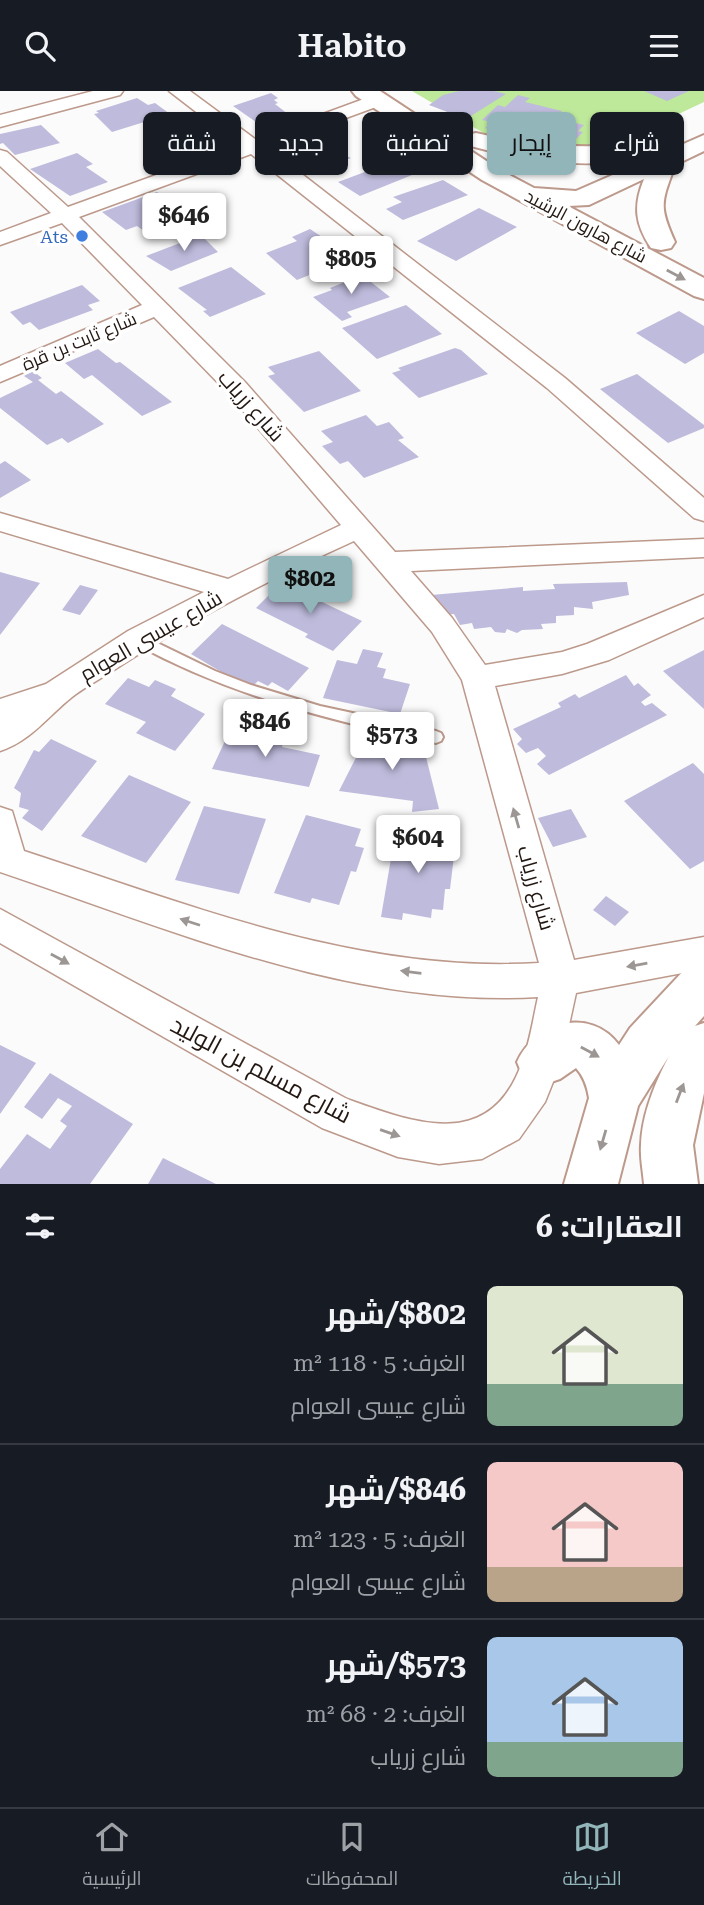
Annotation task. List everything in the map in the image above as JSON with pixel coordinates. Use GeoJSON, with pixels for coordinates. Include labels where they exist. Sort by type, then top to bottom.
{"type":"FeatureCollection","features":[{"type":"Feature","properties":{"kind":"main road","name":"شارع هارون الرشيد"},"geometry":{"type":"LineString","coordinates":[[380,94],[475,140],[704,290]]}},
{"type":"Feature","properties":{"kind":"main road","name":"شارع هارون الرشيد"},"geometry":{"type":"LineString","coordinates":[[380,94],[459,155],[518,190],[566,200],[661,242],[704,266]]}},
{"type":"Feature","properties":{"kind":"main road"},"geometry":{"type":"LineString","coordinates":[[684,142],[703,138]]}},
{"type":"Feature","properties":{"kind":"main road"},"geometry":{"type":"LineString","coordinates":[[684,150],[703,138]]}},
{"type":"Feature","properties":{"kind":"main road"},"geometry":{"type":"LineString","coordinates":[[475,140],[514,151],[561,156],[590,154]]}},
{"type":"Feature","properties":{"kind":"main road"},"geometry":{"type":"LineString","coordinates":[[566,200],[602,175]]}},
{"type":"Feature","properties":{"kind":"main road"},"geometry":{"type":"LineString","coordinates":[[566,200],[632,175]]}},
{"type":"Feature","properties":{"kind":"main road"},"geometry":{"type":"LineString","coordinates":[[658,175],[648,202],[650,216],[661,242]]}},
{"type":"Feature","properties":{"kind":"main road"},"geometry":{"type":"LineString","coordinates":[[591,1184],[615,1098],[648,1044],[704,982]]}},
{"type":"Feature","properties":{"kind":"main road"},"geometry":{"type":"LineString","coordinates":[[542,1062],[565,1047],[578,1046],[592,1051],[606,1066],[615,1098]]}},
{"type":"Feature","properties":{"kind":"main road"},"geometry":{"type":"LineString","coordinates":[[671,1184],[667,1145],[675,1105],[693,1059],[704,1046]]}},
{"type":"Feature","properties":{"kind":"street"},"geometry":{"type":"LineString","coordinates":[[0,121],[111,91]]}},
{"type":"Feature","properties":{"kind":"street"},"geometry":{"type":"LineString","coordinates":[[178,91],[253,145],[556,383],[704,512]]}},
{"type":"Feature","properties":{"kind":"street"},"geometry":{"type":"LineString","coordinates":[[0,239],[253,145],[380,94]]}},
{"type":"Feature","properties":{"kind":"street","name":"شارع زرياب"},"geometry":{"type":"LineString","coordinates":[[0,156],[65,215],[236,387],[442,625],[477,678],[561,978]]}},
{"type":"Feature","properties":{"kind":"street","name":"شارع ثابت بن قرة"},"geometry":{"type":"LineString","coordinates":[[0,375],[158,307]]}},
{"type":"Feature","properties":{"kind":"street"},"geometry":{"type":"LineString","coordinates":[[0,522],[231,590]]}},
{"type":"Feature","properties":{"kind":"street","name":"شارع عيسى العوام"},"geometry":{"type":"LineString","coordinates":[[0,736],[32,718],[60,690],[139,639],[231,590],[357,529]]}},
{"type":"Feature","properties":{"kind":"street"},"geometry":{"type":"LineString","coordinates":[[388,562],[704,548]]}},
{"type":"Feature","properties":{"kind":"street"},"geometry":{"type":"LineString","coordinates":[[477,678],[542,668],[574,659],[621,642],[704,605]]}},
{"type":"Feature","properties":{"kind":"street"},"geometry":{"type":"LineString","coordinates":[[0,821],[5,860],[240,938],[332,961],[495,981],[561,978],[704,953]]}},
{"type":"Feature","properties":{"kind":"street","name":"شارع مسلم بن الوليد"},"geometry":{"type":"LineString","coordinates":[[0,925],[337,1114],[398,1137],[439,1144],[482,1139],[505,1125],[519,1109],[542,1062],[561,978]]}},
{"type":"Feature","properties":{"kind":"lane"},"geometry":{"type":"LineString","coordinates":[[139,639],[184,664],[237,687],[348,718],[436,737]]}},
{"type":"Feature","properties":{"kind":"green space"},"geometry":{"type":"Polygon","coordinates":[[[412,91],[704,91],[704,102],[683,112],[590,112],[590,150],[576,148],[576,112],[487,112],[487,135],[473,127],[473,112],[448,112],[412,91]]]}},
{"type":"Feature","properties":{"kind":"building"},"geometry":{"type":"Polygon","coordinates":[[[459,91],[494,91],[506,94],[473,115],[473,112],[448,112],[429,105],[443,95],[459,91]]]}},
{"type":"Feature","properties":{"kind":"building"},"geometry":{"type":"Polygon","coordinates":[[[644,91],[689,91],[667,101],[644,91]]]}},
{"type":"Feature","properties":{"kind":"building"},"geometry":{"type":"Polygon","coordinates":[[[271,93],[278,98],[274,100],[278,103],[275,104],[285,112],[255,112],[255,121],[233,106],[271,93]]]}},
{"type":"Feature","properties":{"kind":"building"},"geometry":{"type":"Polygon","coordinates":[[[518,95],[530,98],[525,102],[562,111],[491,112],[498,105],[505,107],[518,95]]]}},
{"type":"Feature","properties":{"kind":"building"},"geometry":{"type":"Polygon","coordinates":[[[137,98],[148,105],[155,103],[167,112],[143,112],[143,122],[112,132],[94,114],[99,113],[96,111],[137,98]]]}},
{"type":"Feature","properties":{"kind":"building"},"geometry":{"type":"Polygon","coordinates":[[[576,123],[584,125],[578,131],[583,132],[576,139],[576,123]]]}},
{"type":"Feature","properties":{"kind":"building"},"geometry":{"type":"Polygon","coordinates":[[[41,125],[60,143],[15,155],[3,143],[0,144],[0,134],[41,125]]]}},
{"type":"Feature","properties":{"kind":"building"},"geometry":{"type":"Polygon","coordinates":[[[77,153],[93,164],[86,167],[108,182],[70,196],[30,169],[77,153]]]}},
{"type":"Feature","properties":{"kind":"building"},"geometry":{"type":"Polygon","coordinates":[[[362,173],[412,175],[360,196],[338,182],[362,173]]]}},
{"type":"Feature","properties":{"kind":"building"},"geometry":{"type":"Polygon","coordinates":[[[443,180],[468,195],[403,220],[386,209],[402,202],[393,197],[443,180]]]}},
{"type":"Feature","properties":{"kind":"building"},"geometry":{"type":"Polygon","coordinates":[[[157,192],[183,210],[168,216],[171,218],[183,214],[196,222],[154,238],[137,226],[126,230],[102,212],[157,192]]]}},
{"type":"Feature","properties":{"kind":"building"},"geometry":{"type":"Polygon","coordinates":[[[479,208],[517,227],[456,261],[417,241],[479,208]]]}},
{"type":"Feature","properties":{"kind":"building"},"geometry":{"type":"Polygon","coordinates":[[[310,229],[331,243],[325,245],[347,260],[297,280],[266,253],[297,241],[292,237],[310,229]]]}},
{"type":"Feature","properties":{"kind":"building"},"geometry":{"type":"Polygon","coordinates":[[[201,235],[218,252],[171,271],[146,256],[201,235]]]}},
{"type":"Feature","properties":{"kind":"building"},"geometry":{"type":"Polygon","coordinates":[[[231,267],[266,294],[210,317],[203,311],[207,310],[178,288],[231,267]]]}},
{"type":"Feature","properties":{"kind":"building"},"geometry":{"type":"Polygon","coordinates":[[[357,271],[390,297],[347,312],[352,317],[342,321],[313,297],[332,290],[330,288],[345,282],[339,278],[357,271]]]}},
{"type":"Feature","properties":{"kind":"building"},"geometry":{"type":"Polygon","coordinates":[[[82,285],[100,301],[88,305],[93,310],[39,330],[30,322],[23,325],[10,312],[82,285]]]}},
{"type":"Feature","properties":{"kind":"building"},"geometry":{"type":"Polygon","coordinates":[[[406,305],[442,334],[377,359],[342,328],[406,305]]]}},
{"type":"Feature","properties":{"kind":"building"},"geometry":{"type":"Polygon","coordinates":[[[679,311],[704,326],[704,353],[685,364],[636,333],[679,311]]]}},
{"type":"Feature","properties":{"kind":"building"},"geometry":{"type":"Polygon","coordinates":[[[455,348],[461,350],[488,374],[419,398],[392,373],[401,370],[398,368],[455,348]]]}},
{"type":"Feature","properties":{"kind":"building"},"geometry":{"type":"Polygon","coordinates":[[[98,349],[116,363],[120,362],[172,402],[142,416],[92,375],[84,379],[65,363],[98,349]]]}},
{"type":"Feature","properties":{"kind":"building"},"geometry":{"type":"Polygon","coordinates":[[[319,351],[361,391],[304,412],[268,376],[275,374],[268,367],[319,351]]]}},
{"type":"Feature","properties":{"kind":"building"},"geometry":{"type":"Polygon","coordinates":[[[33,371],[42,378],[38,380],[56,394],[61,391],[104,424],[68,443],[62,438],[47,445],[0,408],[0,398],[33,382],[24,376],[33,371]]]}},
{"type":"Feature","properties":{"kind":"building"},"geometry":{"type":"Polygon","coordinates":[[[637,374],[704,425],[704,428],[668,443],[600,389],[637,374]]]}},
{"type":"Feature","properties":{"kind":"building"},"geometry":{"type":"Polygon","coordinates":[[[366,415],[377,426],[389,422],[404,438],[398,440],[419,457],[364,478],[348,461],[340,464],[322,446],[333,442],[321,431],[366,415]]]}},
{"type":"Feature","properties":{"kind":"building"},"geometry":{"type":"Polygon","coordinates":[[[5,461],[31,480],[0,498],[0,464],[5,461]]]}},
{"type":"Feature","properties":{"kind":"building"},"geometry":{"type":"Polygon","coordinates":[[[0,572],[40,583],[0,635],[0,572]]]}},
{"type":"Feature","properties":{"kind":"building"},"geometry":{"type":"Polygon","coordinates":[[[627,582],[629,595],[592,602],[593,609],[574,607],[574,615],[556,616],[556,623],[541,624],[543,629],[522,630],[517,633],[507,629],[505,633],[495,632],[491,627],[474,629],[472,623],[460,625],[454,614],[444,615],[443,605],[431,604],[431,595],[523,587],[523,591],[555,589],[553,584],[627,582]]]}},
{"type":"Feature","properties":{"kind":"building"},"geometry":{"type":"Polygon","coordinates":[[[80,585],[98,590],[80,615],[62,610],[80,585]]]}},
{"type":"Feature","properties":{"kind":"building"},"geometry":{"type":"Polygon","coordinates":[[[298,585],[324,597],[320,601],[362,621],[333,651],[305,637],[308,634],[256,608],[278,586],[291,592],[298,585]]]}},
{"type":"Feature","properties":{"kind":"building"},"geometry":{"type":"Polygon","coordinates":[[[222,624],[309,668],[288,691],[272,682],[268,686],[258,681],[250,689],[191,654],[222,624]]]}},
{"type":"Feature","properties":{"kind":"building"},"geometry":{"type":"Polygon","coordinates":[[[363,649],[383,653],[377,667],[386,669],[383,678],[410,684],[400,714],[323,698],[337,660],[357,664],[363,649]]]}},
{"type":"Feature","properties":{"kind":"building"},"geometry":{"type":"Polygon","coordinates":[[[704,650],[704,709],[663,671],[704,650]]]}},
{"type":"Feature","properties":{"kind":"building"},"geometry":{"type":"Polygon","coordinates":[[[626,675],[634,686],[638,683],[651,695],[641,702],[645,706],[652,703],[667,715],[549,775],[537,764],[546,756],[538,748],[526,753],[517,744],[522,739],[513,729],[561,707],[558,703],[575,694],[579,698],[626,675]]]}},
{"type":"Feature","properties":{"kind":"building"},"geometry":{"type":"Polygon","coordinates":[[[128,678],[149,687],[155,680],[176,689],[171,696],[205,714],[175,751],[136,733],[146,722],[105,704],[128,678]]]}},
{"type":"Feature","properties":{"kind":"building"},"geometry":{"type":"Polygon","coordinates":[[[231,728],[284,739],[282,747],[320,755],[309,787],[212,769],[231,728]]]}},
{"type":"Feature","properties":{"kind":"building"},"geometry":{"type":"Polygon","coordinates":[[[369,732],[405,737],[402,746],[423,745],[439,809],[412,812],[413,801],[339,791],[369,732]]]}},
{"type":"Feature","properties":{"kind":"building"},"geometry":{"type":"Polygon","coordinates":[[[51,739],[97,761],[42,831],[22,818],[29,810],[19,807],[21,793],[14,788],[34,750],[39,752],[51,739]]]}},
{"type":"Feature","properties":{"kind":"building"},"geometry":{"type":"Polygon","coordinates":[[[693,763],[704,774],[704,861],[690,869],[624,801],[693,763]]]}},
{"type":"Feature","properties":{"kind":"building"},"geometry":{"type":"Polygon","coordinates":[[[129,775],[191,802],[146,863],[81,836],[129,775]]]}},
{"type":"Feature","properties":{"kind":"building"},"geometry":{"type":"Polygon","coordinates":[[[204,806],[266,819],[239,894],[175,880],[204,806]]]}},
{"type":"Feature","properties":{"kind":"building"},"geometry":{"type":"Polygon","coordinates":[[[571,809],[587,837],[553,847],[538,818],[571,809]]]}},
{"type":"Feature","properties":{"kind":"building"},"geometry":{"type":"Polygon","coordinates":[[[306,815],[361,829],[355,846],[364,848],[356,872],[351,871],[339,905],[312,898],[310,903],[274,893],[306,815]]]}},
{"type":"Feature","properties":{"kind":"building"},"geometry":{"type":"Polygon","coordinates":[[[396,829],[450,836],[447,855],[454,856],[450,889],[445,889],[443,910],[432,909],[431,918],[403,913],[402,920],[381,917],[396,829]]]}},
{"type":"Feature","properties":{"kind":"building"},"geometry":{"type":"Polygon","coordinates":[[[606,896],[629,912],[615,926],[593,910],[606,896]]]}},
{"type":"Feature","properties":{"kind":"building"},"geometry":{"type":"Polygon","coordinates":[[[0,1045],[36,1063],[0,1114],[0,1045]]]}},
{"type":"Feature","properties":{"kind":"building"},"geometry":{"type":"Polygon","coordinates":[[[50,1073],[133,1124],[90,1184],[0,1184],[0,1169],[27,1134],[50,1149],[67,1126],[60,1121],[72,1106],[58,1098],[42,1119],[24,1107],[50,1073]]]}},
{"type":"Feature","properties":{"kind":"building"},"geometry":{"type":"Polygon","coordinates":[[[163,1158],[216,1184],[148,1184],[163,1158]]]}},
{"type":"Feature","properties":{"kind":"place","name":"Ats"},"geometry":{"type":"Point","coordinates":[82,236]}}]}
